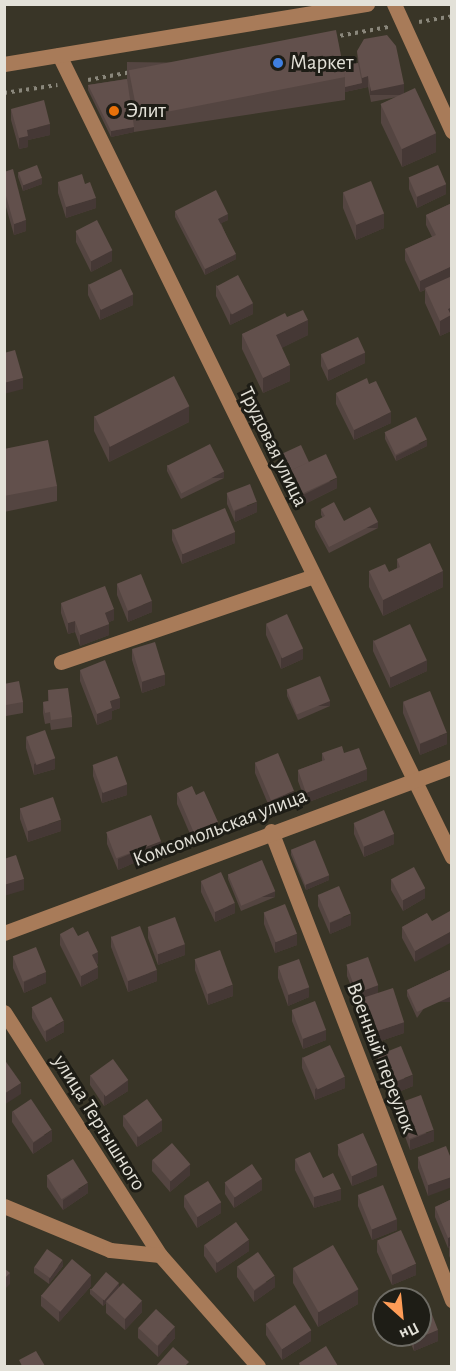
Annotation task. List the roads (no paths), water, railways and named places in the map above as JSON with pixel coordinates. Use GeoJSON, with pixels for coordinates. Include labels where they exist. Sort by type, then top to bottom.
{"type":"FeatureCollection","features":[{"type":"Feature","properties":{"kind":"street"},"geometry":{"type":"LineString","coordinates":[[4,64],[367,4]]}},
{"type":"Feature","properties":{"kind":"street"},"geometry":{"type":"LineString","coordinates":[[394,4],[452,131]]}},
{"type":"Feature","properties":{"kind":"street","name":"Трудовая улица"},"geometry":{"type":"LineString","coordinates":[[59,55],[452,857]]}},
{"type":"Feature","properties":{"kind":"street"},"geometry":{"type":"LineString","coordinates":[[61,662],[313,576]]}},
{"type":"Feature","properties":{"kind":"street","name":"Комсомольская улица"},"geometry":{"type":"LineString","coordinates":[[4,933],[413,778],[452,766]]}},
{"type":"Feature","properties":{"kind":"street","name":"Военный переулок"},"geometry":{"type":"LineString","coordinates":[[271,831],[452,1299]]}},
{"type":"Feature","properties":{"kind":"street","name":"улица Тертышного"},"geometry":{"type":"LineString","coordinates":[[4,1012],[160,1256],[258,1366]]}},
{"type":"Feature","properties":{"kind":"street"},"geometry":{"type":"LineString","coordinates":[[4,1206],[110,1250],[160,1256]]}},
{"type":"Feature","properties":{"kind":"place","name":"Маркет"},"geometry":{"type":"Point","coordinates":[278,63]}},
{"type":"Feature","properties":{"kind":"place","name":"Элит"},"geometry":{"type":"Point","coordinates":[114,111]}}]}
